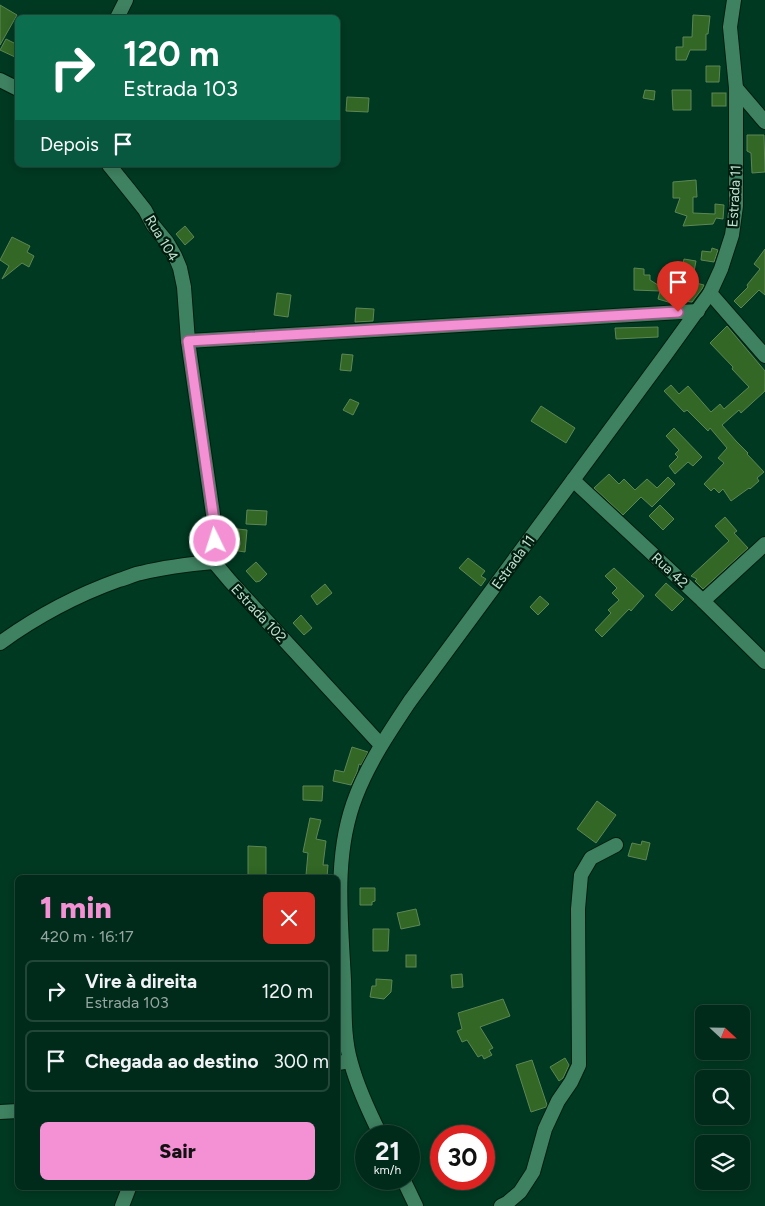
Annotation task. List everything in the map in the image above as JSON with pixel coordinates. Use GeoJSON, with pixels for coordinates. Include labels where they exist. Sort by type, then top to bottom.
{"type":"FeatureCollection","features":[{"type":"Feature","properties":{"kind":"street"},"geometry":{"type":"LineString","coordinates":[[118,15],[126,0]]}},
{"type":"Feature","properties":{"kind":"street","name":"Estrada 11"},"geometry":{"type":"LineString","coordinates":[[375,1125],[344,1062],[346,1032],[340,895],[344,837],[355,797],[381,745],[410,701],[710,293],[721,269],[732,235],[736,206],[736,88],[730,27],[734,0]]}},
{"type":"Feature","properties":{"kind":"street"},"geometry":{"type":"LineString","coordinates":[[0,80],[15,88]]}},
{"type":"Feature","properties":{"kind":"street"},"geometry":{"type":"LineString","coordinates":[[736,88],[765,122]]}},
{"type":"Feature","properties":{"kind":"street","name":"Rua 104"},"geometry":{"type":"LineString","coordinates":[[111,167],[145,210],[153,225],[168,242],[175,256],[184,287],[188,341],[213,514],[214,562]]}},
{"type":"Feature","properties":{"kind":"street"},"geometry":{"type":"LineString","coordinates":[[710,293],[765,356]]}},
{"type":"Feature","properties":{"kind":"street"},"geometry":{"type":"LineString","coordinates":[[188,341],[698,310]]}},
{"type":"Feature","properties":{"kind":"street","name":"Rua 42"},"geometry":{"type":"LineString","coordinates":[[573,480],[703,601],[765,662]]}},
{"type":"Feature","properties":{"kind":"street"},"geometry":{"type":"LineString","coordinates":[[703,601],[765,544]]}},
{"type":"Feature","properties":{"kind":"street"},"geometry":{"type":"LineString","coordinates":[[0,643],[56,608],[97,588],[141,573],[189,564],[214,562]]}},
{"type":"Feature","properties":{"kind":"street","name":"Estrada 102"},"geometry":{"type":"LineString","coordinates":[[214,562],[381,745]]}},
{"type":"Feature","properties":{"kind":"street"},"geometry":{"type":"LineString","coordinates":[[501,1206],[520,1192],[532,1172],[545,1129],[558,1102],[571,1082],[578,1065],[578,908],[581,875],[591,858],[616,845]]}},
{"type":"Feature","properties":{"kind":"street"},"geometry":{"type":"LineString","coordinates":[[0,1112],[15,1111]]}},
{"type":"Feature","properties":{"kind":"street"},"geometry":{"type":"LineString","coordinates":[[122,1206],[128,1190]]}},
{"type":"Feature","properties":{"kind":"street"},"geometry":{"type":"LineString","coordinates":[[408,1190],[416,1206]]}},
{"type":"Feature","properties":{"kind":"building"},"geometry":{"type":"Polygon","coordinates":[[[0,5],[17,15],[15,15],[15,19],[0,45],[0,5]]]}},
{"type":"Feature","properties":{"kind":"building"},"geometry":{"type":"Polygon","coordinates":[[[693,15],[710,16],[708,34],[706,34],[706,50],[690,50],[686,60],[676,60],[676,47],[683,47],[683,37],[692,37],[693,15]]]}},
{"type":"Feature","properties":{"kind":"building"},"geometry":{"type":"Polygon","coordinates":[[[6,39],[15,44],[15,57],[0,50],[6,39]]]}},
{"type":"Feature","properties":{"kind":"building"},"geometry":{"type":"Polygon","coordinates":[[[706,66],[720,66],[719,82],[706,82],[706,66]]]}},
{"type":"Feature","properties":{"kind":"building"},"geometry":{"type":"Polygon","coordinates":[[[645,90],[655,91],[654,100],[643,98],[645,90]]]}},
{"type":"Feature","properties":{"kind":"building"},"geometry":{"type":"Polygon","coordinates":[[[672,90],[691,90],[691,110],[673,110],[672,90]]]}},
{"type":"Feature","properties":{"kind":"building"},"geometry":{"type":"Polygon","coordinates":[[[712,93],[726,93],[726,106],[712,106],[712,93]]]}},
{"type":"Feature","properties":{"kind":"building"},"geometry":{"type":"Polygon","coordinates":[[[347,97],[369,98],[368,112],[346,111],[347,97]]]}},
{"type":"Feature","properties":{"kind":"building"},"geometry":{"type":"Polygon","coordinates":[[[747,135],[764,135],[765,172],[752,173],[751,153],[747,151],[747,135]]]}},
{"type":"Feature","properties":{"kind":"building"},"geometry":{"type":"Polygon","coordinates":[[[696,180],[697,197],[693,197],[693,213],[715,214],[715,204],[724,205],[723,219],[716,218],[713,224],[683,226],[687,216],[675,212],[680,198],[673,198],[673,182],[696,180]]]}},
{"type":"Feature","properties":{"kind":"building"},"geometry":{"type":"Polygon","coordinates":[[[185,226],[194,237],[185,245],[176,234],[185,226]]]}},
{"type":"Feature","properties":{"kind":"building"},"geometry":{"type":"Polygon","coordinates":[[[12,237],[30,246],[27,252],[34,256],[29,267],[22,263],[2,279],[9,266],[0,260],[12,237]]]}},
{"type":"Feature","properties":{"kind":"building"},"geometry":{"type":"Polygon","coordinates":[[[712,248],[718,250],[714,262],[701,260],[702,251],[711,252],[712,248]]]}},
{"type":"Feature","properties":{"kind":"building"},"geometry":{"type":"Polygon","coordinates":[[[765,249],[765,295],[759,290],[741,308],[734,301],[748,287],[747,285],[760,269],[754,264],[765,249]]]}},
{"type":"Feature","properties":{"kind":"building"},"geometry":{"type":"Polygon","coordinates":[[[684,259],[696,261],[692,282],[704,285],[692,302],[677,300],[675,304],[658,299],[660,291],[634,290],[634,268],[644,269],[644,275],[650,275],[650,280],[666,290],[668,282],[679,284],[684,259]]]}},
{"type":"Feature","properties":{"kind":"building"},"geometry":{"type":"Polygon","coordinates":[[[277,293],[291,295],[288,317],[274,315],[277,293]]]}},
{"type":"Feature","properties":{"kind":"building"},"geometry":{"type":"Polygon","coordinates":[[[356,308],[374,309],[373,321],[355,322],[356,308]]]}},
{"type":"Feature","properties":{"kind":"building"},"geometry":{"type":"Polygon","coordinates":[[[727,326],[765,371],[765,391],[741,413],[739,410],[722,425],[764,472],[757,478],[759,481],[750,489],[731,501],[723,489],[719,493],[714,488],[711,491],[704,484],[724,463],[718,458],[727,448],[710,428],[708,431],[687,410],[684,412],[664,391],[671,385],[679,394],[688,386],[711,412],[720,404],[724,409],[749,387],[710,343],[727,326]]]}},
{"type":"Feature","properties":{"kind":"building"},"geometry":{"type":"Polygon","coordinates":[[[658,327],[658,337],[616,339],[615,328],[658,327]]]}},
{"type":"Feature","properties":{"kind":"building"},"geometry":{"type":"Polygon","coordinates":[[[342,354],[353,355],[351,371],[340,370],[342,354]]]}},
{"type":"Feature","properties":{"kind":"building"},"geometry":{"type":"Polygon","coordinates":[[[350,399],[359,403],[353,415],[343,410],[350,399]]]}},
{"type":"Feature","properties":{"kind":"building"},"geometry":{"type":"Polygon","coordinates":[[[541,406],[575,428],[566,443],[531,421],[541,406]]]}},
{"type":"Feature","properties":{"kind":"building"},"geometry":{"type":"Polygon","coordinates":[[[674,428],[702,457],[693,466],[688,462],[675,474],[669,466],[678,457],[675,454],[679,450],[666,436],[674,428]]]}},
{"type":"Feature","properties":{"kind":"building"},"geometry":{"type":"Polygon","coordinates":[[[609,474],[619,484],[624,479],[635,490],[647,479],[657,488],[668,477],[675,484],[652,507],[641,497],[623,515],[594,488],[609,474]]]}},
{"type":"Feature","properties":{"kind":"building"},"geometry":{"type":"Polygon","coordinates":[[[660,505],[674,519],[663,530],[649,516],[660,505]]]}},
{"type":"Feature","properties":{"kind":"building"},"geometry":{"type":"Polygon","coordinates":[[[247,510],[267,511],[266,525],[246,524],[247,510]]]}},
{"type":"Feature","properties":{"kind":"building"},"geometry":{"type":"Polygon","coordinates":[[[725,517],[737,531],[734,533],[748,548],[703,589],[695,581],[697,579],[691,576],[729,541],[715,526],[725,517]]]}},
{"type":"Feature","properties":{"kind":"building"},"geometry":{"type":"Polygon","coordinates":[[[229,528],[247,530],[245,552],[232,550],[232,547],[227,548],[229,528]]]}},
{"type":"Feature","properties":{"kind":"building"},"geometry":{"type":"Polygon","coordinates":[[[468,558],[485,571],[481,576],[486,579],[481,586],[459,568],[468,558]]]}},
{"type":"Feature","properties":{"kind":"building"},"geometry":{"type":"Polygon","coordinates":[[[256,562],[267,574],[260,581],[256,582],[246,571],[256,562]]]}},
{"type":"Feature","properties":{"kind":"building"},"geometry":{"type":"Polygon","coordinates":[[[614,568],[644,596],[631,611],[629,609],[602,637],[595,630],[611,613],[608,610],[619,600],[612,593],[617,588],[605,576],[614,568]]]}},
{"type":"Feature","properties":{"kind":"building"},"geometry":{"type":"Polygon","coordinates":[[[666,583],[684,599],[672,611],[655,595],[666,583]]]}},
{"type":"Feature","properties":{"kind":"building"},"geometry":{"type":"Polygon","coordinates":[[[325,584],[332,593],[317,605],[311,596],[325,584]]]}},
{"type":"Feature","properties":{"kind":"building"},"geometry":{"type":"Polygon","coordinates":[[[540,596],[549,604],[538,615],[530,607],[540,596]]]}},
{"type":"Feature","properties":{"kind":"building"},"geometry":{"type":"Polygon","coordinates":[[[301,615],[312,628],[304,635],[293,623],[301,615]]]}},
{"type":"Feature","properties":{"kind":"building"},"geometry":{"type":"Polygon","coordinates":[[[352,747],[368,752],[361,765],[359,764],[351,785],[333,781],[335,770],[344,772],[352,747]]]}},
{"type":"Feature","properties":{"kind":"building"},"geometry":{"type":"Polygon","coordinates":[[[303,786],[323,786],[322,801],[303,800],[303,786]]]}},
{"type":"Feature","properties":{"kind":"building"},"geometry":{"type":"Polygon","coordinates":[[[597,801],[616,815],[596,843],[577,829],[597,801]]]}},
{"type":"Feature","properties":{"kind":"building"},"geometry":{"type":"Polygon","coordinates":[[[310,818],[321,820],[316,839],[326,841],[323,865],[328,865],[327,875],[306,875],[308,853],[303,852],[310,818]]]}},
{"type":"Feature","properties":{"kind":"building"},"geometry":{"type":"Polygon","coordinates":[[[642,841],[650,843],[646,860],[628,856],[632,843],[641,845],[642,841]]]}},
{"type":"Feature","properties":{"kind":"building"},"geometry":{"type":"Polygon","coordinates":[[[248,846],[266,847],[266,875],[248,875],[248,846]]]}},
{"type":"Feature","properties":{"kind":"building"},"geometry":{"type":"Polygon","coordinates":[[[360,888],[375,888],[375,901],[372,902],[372,905],[360,905],[360,888]]]}},
{"type":"Feature","properties":{"kind":"building"},"geometry":{"type":"Polygon","coordinates":[[[416,909],[420,925],[401,929],[397,913],[416,909]]]}},
{"type":"Feature","properties":{"kind":"building"},"geometry":{"type":"Polygon","coordinates":[[[373,929],[389,929],[388,951],[373,951],[373,929]]]}},
{"type":"Feature","properties":{"kind":"building"},"geometry":{"type":"Polygon","coordinates":[[[406,955],[416,955],[416,967],[406,967],[406,955]]]}},
{"type":"Feature","properties":{"kind":"building"},"geometry":{"type":"Polygon","coordinates":[[[462,974],[463,987],[452,988],[451,975],[462,974]]]}},
{"type":"Feature","properties":{"kind":"building"},"geometry":{"type":"Polygon","coordinates":[[[376,979],[392,980],[391,992],[384,999],[370,997],[372,986],[376,986],[376,979]]]}},
{"type":"Feature","properties":{"kind":"building"},"geometry":{"type":"Polygon","coordinates":[[[503,999],[510,1016],[480,1027],[493,1048],[489,1050],[492,1055],[484,1059],[482,1055],[478,1057],[467,1040],[462,1042],[457,1031],[462,1029],[458,1013],[503,999]]]}},
{"type":"Feature","properties":{"kind":"building"},"geometry":{"type":"Polygon","coordinates":[[[565,1058],[569,1065],[563,1078],[559,1081],[550,1067],[565,1058]]]}},
{"type":"Feature","properties":{"kind":"building"},"geometry":{"type":"Polygon","coordinates":[[[532,1060],[547,1105],[531,1112],[516,1065],[532,1060]]]}},
{"type":"Feature","properties":{"kind":"route"},"geometry":{"type":"LineString","coordinates":[[215,541],[213,514],[188,341],[678,312]]}}]}
